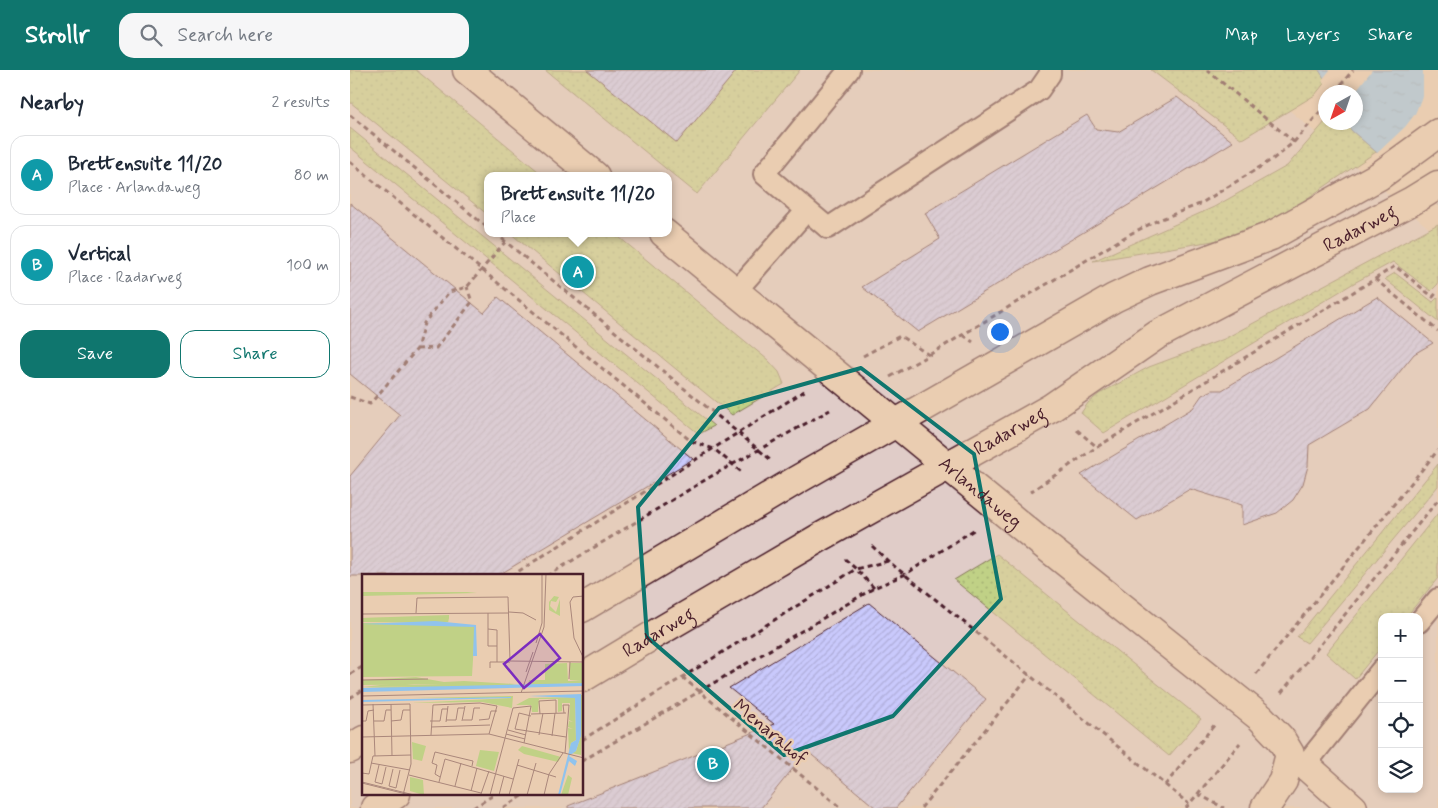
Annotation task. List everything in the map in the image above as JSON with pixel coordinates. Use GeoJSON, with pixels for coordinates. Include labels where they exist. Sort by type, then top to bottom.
{"type":"FeatureCollection","features":[{"type":"Feature","properties":{"kind":"street"},"geometry":{"type":"LineString","coordinates":[[467,70],[590,172]]}},
{"type":"Feature","properties":{"kind":"street","name":"Radarweg"},"geometry":{"type":"LineString","coordinates":[[584,607],[795,481],[1114,298],[1150,280],[1271,236],[1379,176],[1438,133]]}},
{"type":"Feature","properties":{"kind":"street","name":"Radarweg"},"geometry":{"type":"LineString","coordinates":[[584,677],[819,538],[1051,408],[1157,335],[1438,186]]}},
{"type":"Feature","properties":{"kind":"street","name":"Arlandaweg"},"geometry":{"type":"LineString","coordinates":[[669,237],[1261,718],[1298,760],[1353,808]]}},
{"type":"Feature","properties":{"kind":"street"},"geometry":{"type":"LineString","coordinates":[[350,749],[362,741]]}},
{"type":"Feature","properties":{"kind":"street"},"geometry":{"type":"LineString","coordinates":[[1265,808],[1298,760]]}},
{"type":"Feature","properties":{"kind":"street"},"geometry":{"type":"LineString","coordinates":[[375,808],[393,796]]}},
{"type":"Feature","properties":{"kind":"lane"},"geometry":{"type":"LineString","coordinates":[[849,70],[764,174],[828,228],[1040,90],[1050,74],[1050,70]]}},
{"type":"Feature","properties":{"kind":"lane"},"geometry":{"type":"LineString","coordinates":[[736,291],[807,210]]}},
{"type":"Feature","properties":{"kind":"lane"},"geometry":{"type":"LineString","coordinates":[[1423,617],[1438,599]]}},
{"type":"Feature","properties":{"kind":"lane"},"geometry":{"type":"LineString","coordinates":[[1298,760],[1378,673]]}},
{"type":"Feature","properties":{"kind":"path"},"geometry":{"type":"LineString","coordinates":[[1206,70],[1294,142]]}},
{"type":"Feature","properties":{"kind":"path"},"geometry":{"type":"LineString","coordinates":[[1342,85],[1354,70]]}},
{"type":"Feature","properties":{"kind":"path"},"geometry":{"type":"LineString","coordinates":[[350,115],[484,225]]}},
{"type":"Feature","properties":{"kind":"path"},"geometry":{"type":"LineString","coordinates":[[550,574],[733,464],[929,355],[1130,234],[1156,221],[1200,204],[1273,159],[1294,142],[1318,115]]}},
{"type":"Feature","properties":{"kind":"path"},"geometry":{"type":"LineString","coordinates":[[350,162],[691,441],[714,449],[770,496]]}},
{"type":"Feature","properties":{"kind":"path"},"geometry":{"type":"LineString","coordinates":[[499,237],[795,481]]}},
{"type":"Feature","properties":{"kind":"path"},"geometry":{"type":"LineString","coordinates":[[350,397],[370,404],[417,349],[424,323],[450,292],[467,287],[505,242]]}},
{"type":"Feature","properties":{"kind":"path"},"geometry":{"type":"LineString","coordinates":[[584,760],[874,588],[906,574],[1097,447],[1395,266],[1433,297],[1438,291]]}},
{"type":"Feature","properties":{"kind":"path"},"geometry":{"type":"LineString","coordinates":[[1375,279],[1438,331]]}},
{"type":"Feature","properties":{"kind":"path"},"geometry":{"type":"LineString","coordinates":[[417,349],[436,348],[472,302],[467,287]]}},
{"type":"Feature","properties":{"kind":"path"},"geometry":{"type":"LineString","coordinates":[[515,574],[834,372],[900,336],[929,355]]}},
{"type":"Feature","properties":{"kind":"path"},"geometry":{"type":"LineString","coordinates":[[1165,784],[1438,450]]}},
{"type":"Feature","properties":{"kind":"path"},"geometry":{"type":"LineString","coordinates":[[1186,808],[1438,500]]}},
{"type":"Feature","properties":{"kind":"path"},"geometry":{"type":"LineString","coordinates":[[845,524],[888,561],[1189,804]]}},
{"type":"Feature","properties":{"kind":"path"},"geometry":{"type":"LineString","coordinates":[[819,538],[856,568],[874,588]]}},
{"type":"Feature","properties":{"kind":"path"},"geometry":{"type":"LineString","coordinates":[[584,739],[856,568],[888,561]]}},
{"type":"Feature","properties":{"kind":"path"},"geometry":{"type":"LineString","coordinates":[[350,674],[362,667]]}},
{"type":"Feature","properties":{"kind":"path"},"geometry":{"type":"LineString","coordinates":[[921,808],[1030,676]]}},
{"type":"Feature","properties":{"kind":"path","name":"Menarahof"},"geometry":{"type":"LineString","coordinates":[[682,677],[841,808]]}},
{"type":"Feature","properties":{"kind":"path"},"geometry":{"type":"LineString","coordinates":[[350,698],[362,690]]}},
{"type":"Feature","properties":{"kind":"path"},"geometry":{"type":"LineString","coordinates":[[1198,794],[1224,808]]}},
{"type":"Feature","properties":{"kind":"path"},"geometry":{"type":"LineString","coordinates":[[473,808],[492,796]]}},
{"type":"Feature","properties":{"kind":"path"},"geometry":{"type":"LineString","coordinates":[[503,808],[523,796]]}},
{"type":"Feature","properties":{"kind":"highlighted area"},"geometry":{"type":"Polygon","coordinates":[[[861,368],[974,454],[1001,599],[893,716],[784,755],[647,637],[638,507],[719,408],[861,368]]]}},
{"type":"Feature","properties":{"kind":"shaded area"},"geometry":{"type":"Polygon","coordinates":[[[350,70],[1242,70],[1438,236],[1438,808],[350,808],[350,70]]]}},
{"type":"Feature","properties":{"kind":"green space"},"geometry":{"type":"Polygon","coordinates":[[[350,70],[416,70],[539,172],[484,172],[484,212],[350,102],[350,70]]]}},
{"type":"Feature","properties":{"kind":"green space"},"geometry":{"type":"Polygon","coordinates":[[[545,70],[800,70],[697,194],[545,70]]]}},
{"type":"Feature","properties":{"kind":"green space"},"geometry":{"type":"Polygon","coordinates":[[[1151,70],[1319,70],[1326,81],[1323,85],[1318,85],[1318,91],[1315,95],[1242,139],[1151,70]]]}},
{"type":"Feature","properties":{"kind":"green space"},"geometry":{"type":"Polygon","coordinates":[[[350,128],[714,426],[699,434],[350,147],[350,128]]]}},
{"type":"Feature","properties":{"kind":"green space"},"geometry":{"type":"Polygon","coordinates":[[[1318,130],[1351,130],[1376,152],[1278,218],[1231,238],[1093,261],[1214,207],[1287,166],[1318,130]]]}},
{"type":"Feature","properties":{"kind":"green space"},"geometry":{"type":"Polygon","coordinates":[[[1438,224],[1438,284],[1431,291],[1393,262],[1354,283],[1104,433],[1081,413],[1088,403],[1099,394],[1149,367],[1224,339],[1438,224]]]}},
{"type":"Feature","properties":{"kind":"green space"},"geometry":{"type":"Polygon","coordinates":[[[515,237],[619,237],[768,360],[779,372],[784,384],[732,415],[515,237]]]}},
{"type":"Feature","properties":{"kind":"green space"},"geometry":{"type":"Polygon","coordinates":[[[1395,273],[1433,302],[1438,297],[1438,322],[1385,279],[1395,273]]]}},
{"type":"Feature","properties":{"kind":"green space"},"geometry":{"type":"Polygon","coordinates":[[[1438,464],[1438,486],[1307,643],[1297,637],[1438,464]]]}},
{"type":"Feature","properties":{"kind":"green space"},"geometry":{"type":"Polygon","coordinates":[[[1438,513],[1438,578],[1409,613],[1378,613],[1378,651],[1355,679],[1326,653],[1438,513]]]}},
{"type":"Feature","properties":{"kind":"green space"},"geometry":{"type":"Polygon","coordinates":[[[997,554],[1201,719],[1169,756],[954,580],[997,554]]]}},
{"type":"Feature","properties":{"kind":"water"},"geometry":{"type":"Polygon","coordinates":[[[1319,70],[1430,70],[1438,206],[1351,130],[1363,130],[1363,85],[1328,85],[1319,70]]]}},
{"type":"Feature","properties":{"kind":"pier"},"geometry":{"type":"Polygon","coordinates":[[[1330,70],[1372,70],[1360,85],[1324,85],[1322,80],[1330,70]]]}},
{"type":"Feature","properties":{"kind":"pier"},"geometry":{"type":"Polygon","coordinates":[[[1423,70],[1434,70],[1438,73],[1438,209],[1375,155],[1405,127],[1415,114],[1423,94],[1423,70]]]}},
{"type":"Feature","properties":{"kind":"building"},"geometry":{"type":"Polygon","coordinates":[[[587,70],[737,70],[677,143],[587,70]]]}},
{"type":"Feature","properties":{"kind":"building"},"geometry":{"type":"Polygon","coordinates":[[[1177,97],[1233,142],[918,332],[862,287],[940,239],[925,213],[1087,115],[1096,129],[1118,132],[1177,97]]]}},
{"type":"Feature","properties":{"kind":"building"},"geometry":{"type":"Polygon","coordinates":[[[350,203],[484,313],[498,297],[693,459],[500,574],[362,574],[362,576],[350,576],[350,476],[400,415],[350,374],[350,203]]]}},
{"type":"Feature","properties":{"kind":"building"},"geometry":{"type":"Polygon","coordinates":[[[1377,297],[1433,343],[1414,354],[1370,409],[1309,445],[1308,466],[1303,484],[1293,500],[1277,513],[1242,525],[1242,505],[1190,489],[1137,520],[1081,475],[1193,408],[1202,395],[1213,390],[1222,390],[1377,297]]]}},
{"type":"Feature","properties":{"kind":"building"},"geometry":{"type":"Polygon","coordinates":[[[869,603],[986,699],[896,808],[876,808],[807,751],[761,808],[568,808],[568,806],[774,724],[729,688],[869,603]]]}},
{"type":"Feature","properties":{"kind":"place","name":"Brettensuite 11/20"},"geometry":{"type":"Point","coordinates":[578,272]}},
{"type":"Feature","properties":{"kind":"place","name":"Vertical"},"geometry":{"type":"Point","coordinates":[713,764]}}]}
